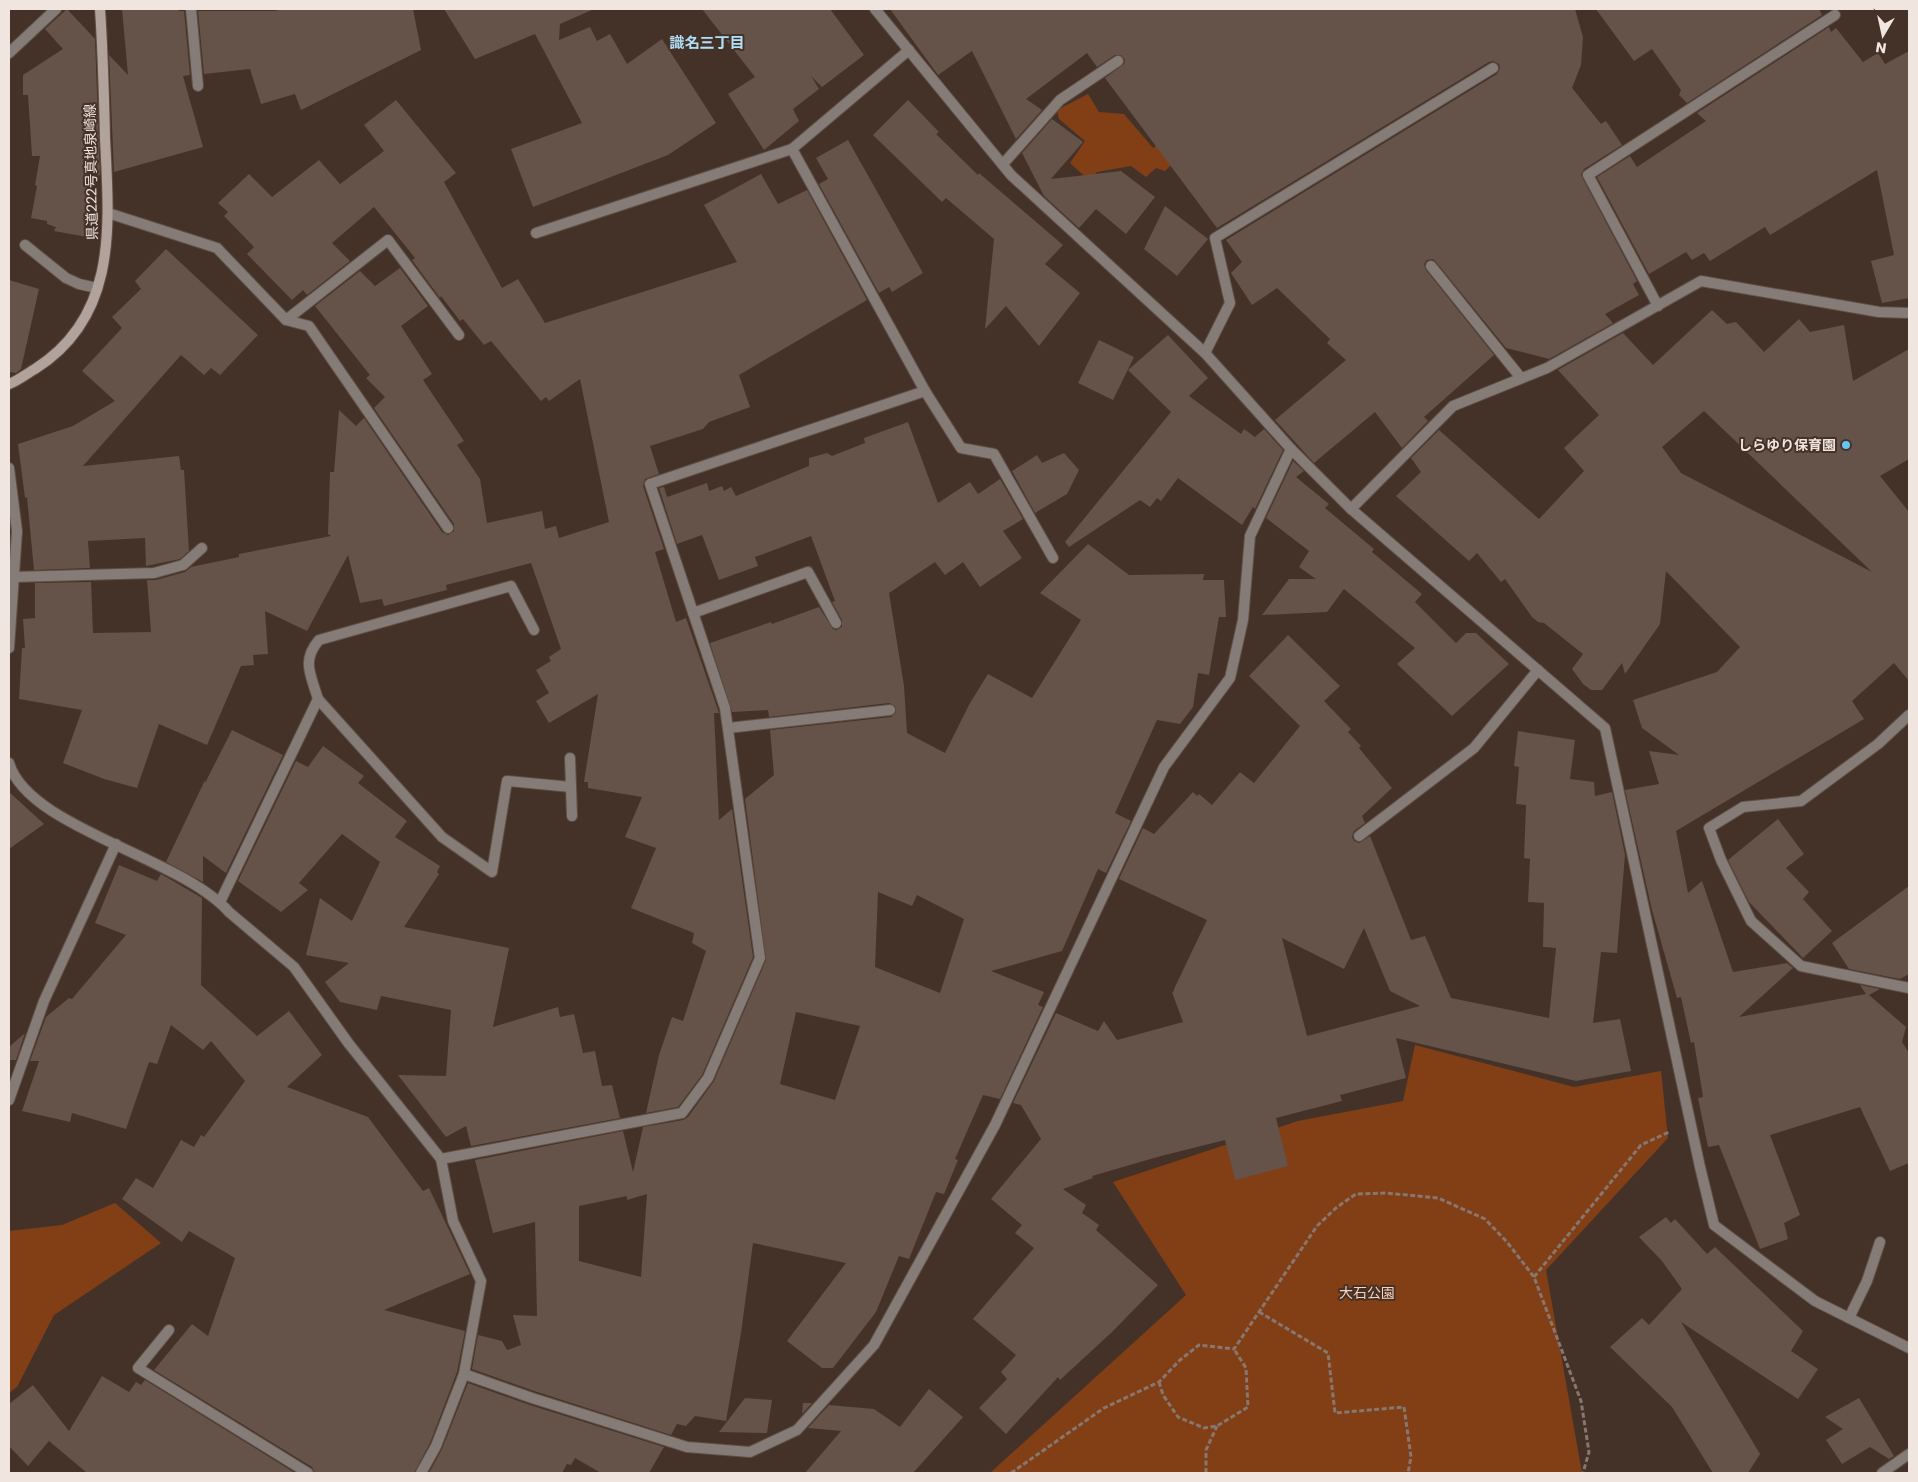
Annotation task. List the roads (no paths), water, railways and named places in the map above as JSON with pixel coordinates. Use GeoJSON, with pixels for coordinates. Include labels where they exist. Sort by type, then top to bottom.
{"type":"FeatureCollection","features":[{"type":"Feature","properties":{"kind":"main road","name":"県道222号真地泉崎線"},"geometry":{"type":"LineString","coordinates":[[9,384],[51,359],[67,345],[80,327],[104,268],[108,213],[100,9]]}},
{"type":"Feature","properties":{"kind":"street"},"geometry":{"type":"LineString","coordinates":[[9,53],[56,9]]}},
{"type":"Feature","properties":{"kind":"street"},"geometry":{"type":"LineString","coordinates":[[191,9],[198,86]]}},
{"type":"Feature","properties":{"kind":"street"},"geometry":{"type":"LineString","coordinates":[[875,9],[1011,175],[1205,353],[1291,448],[1351,509],[1605,728],[1690,1123],[1714,1225],[1815,1301],[1909,1348]]}},
{"type":"Feature","properties":{"kind":"street"},"geometry":{"type":"LineString","coordinates":[[1658,306],[1588,175],[1835,15]]}},
{"type":"Feature","properties":{"kind":"street"},"geometry":{"type":"LineString","coordinates":[[536,232],[792,149],[909,50]]}},
{"type":"Feature","properties":{"kind":"street"},"geometry":{"type":"LineString","coordinates":[[1002,164],[1060,100],[1118,61]]}},
{"type":"Feature","properties":{"kind":"street"},"geometry":{"type":"LineString","coordinates":[[1205,353],[1230,303],[1215,238],[1493,68]]}},
{"type":"Feature","properties":{"kind":"street"},"geometry":{"type":"LineString","coordinates":[[792,149],[925,391],[961,448],[994,454],[1054,558]]}},
{"type":"Feature","properties":{"kind":"street"},"geometry":{"type":"LineString","coordinates":[[108,213],[217,248],[286,320],[309,326],[448,528]]}},
{"type":"Feature","properties":{"kind":"street"},"geometry":{"type":"LineString","coordinates":[[286,320],[388,240],[459,335]]}},
{"type":"Feature","properties":{"kind":"street"},"geometry":{"type":"LineString","coordinates":[[25,245],[66,278],[79,284],[97,288]]}},
{"type":"Feature","properties":{"kind":"street"},"geometry":{"type":"LineString","coordinates":[[1431,266],[1521,378]]}},
{"type":"Feature","properties":{"kind":"street"},"geometry":{"type":"LineString","coordinates":[[1351,509],[1453,406],[1547,368],[1701,281],[1878,312],[1909,313]]}},
{"type":"Feature","properties":{"kind":"street"},"geometry":{"type":"LineString","coordinates":[[441,1159],[682,1113],[708,1078],[760,958],[725,708],[650,484],[925,391]]}},
{"type":"Feature","properties":{"kind":"street"},"geometry":{"type":"LineString","coordinates":[[464,1374],[532,1398],[687,1447],[750,1452],[798,1430],[874,1345],[995,1125],[1164,767],[1230,678],[1243,620],[1250,536],[1291,448]]}},
{"type":"Feature","properties":{"kind":"street"},"geometry":{"type":"LineString","coordinates":[[9,468],[17,531],[9,648]]}},
{"type":"Feature","properties":{"kind":"street"},"geometry":{"type":"LineString","coordinates":[[12,584],[154,573],[183,565],[202,548]]}},
{"type":"Feature","properties":{"kind":"street"},"geometry":{"type":"LineString","coordinates":[[693,613],[808,572],[836,623]]}},
{"type":"Feature","properties":{"kind":"street"},"geometry":{"type":"LineString","coordinates":[[534,630],[511,586],[319,640],[311,649],[308,664],[318,699],[442,837],[492,872],[507,781],[571,787]]}},
{"type":"Feature","properties":{"kind":"street"},"geometry":{"type":"LineString","coordinates":[[1359,836],[1474,748],[1538,670]]}},
{"type":"Feature","properties":{"kind":"street"},"geometry":{"type":"LineString","coordinates":[[220,902],[318,699]]}},
{"type":"Feature","properties":{"kind":"street"},"geometry":{"type":"LineString","coordinates":[[728,728],[890,710]]}},
{"type":"Feature","properties":{"kind":"street"},"geometry":{"type":"LineString","coordinates":[[1909,715],[1878,744],[1801,801],[1743,807],[1709,828],[1721,860],[1751,921],[1801,966],[1909,988]]}},
{"type":"Feature","properties":{"kind":"street"},"geometry":{"type":"LineString","coordinates":[[570,758],[572,816]]}},
{"type":"Feature","properties":{"kind":"street"},"geometry":{"type":"LineString","coordinates":[[9,763],[12,774],[23,789],[51,811],[158,864],[220,902],[229,912],[294,967],[349,1044],[441,1159],[453,1221],[482,1282],[464,1374],[436,1446],[421,1473]]}},
{"type":"Feature","properties":{"kind":"street"},"geometry":{"type":"LineString","coordinates":[[9,1100],[44,1002],[116,844]]}},
{"type":"Feature","properties":{"kind":"street"},"geometry":{"type":"LineString","coordinates":[[1849,1318],[1867,1281],[1880,1242]]}},
{"type":"Feature","properties":{"kind":"street"},"geometry":{"type":"LineString","coordinates":[[169,1330],[138,1368],[308,1473]]}},
{"type":"Feature","properties":{"kind":"street"},"geometry":{"type":"LineString","coordinates":[[1882,1473],[1909,1454]]}},
{"type":"Feature","properties":{"kind":"place","name":"しらゆり保育園"},"geometry":{"type":"Point","coordinates":[1846,445]}},
{"type":"Feature","properties":{"kind":"district","name":"識名三丁目"},"geometry":{"type":"Point","coordinates":[707,43]}},
{"type":"Feature","properties":{"kind":"park label","name":"大石公園"},"geometry":{"type":"Point","coordinates":[1367,1293]}}]}
